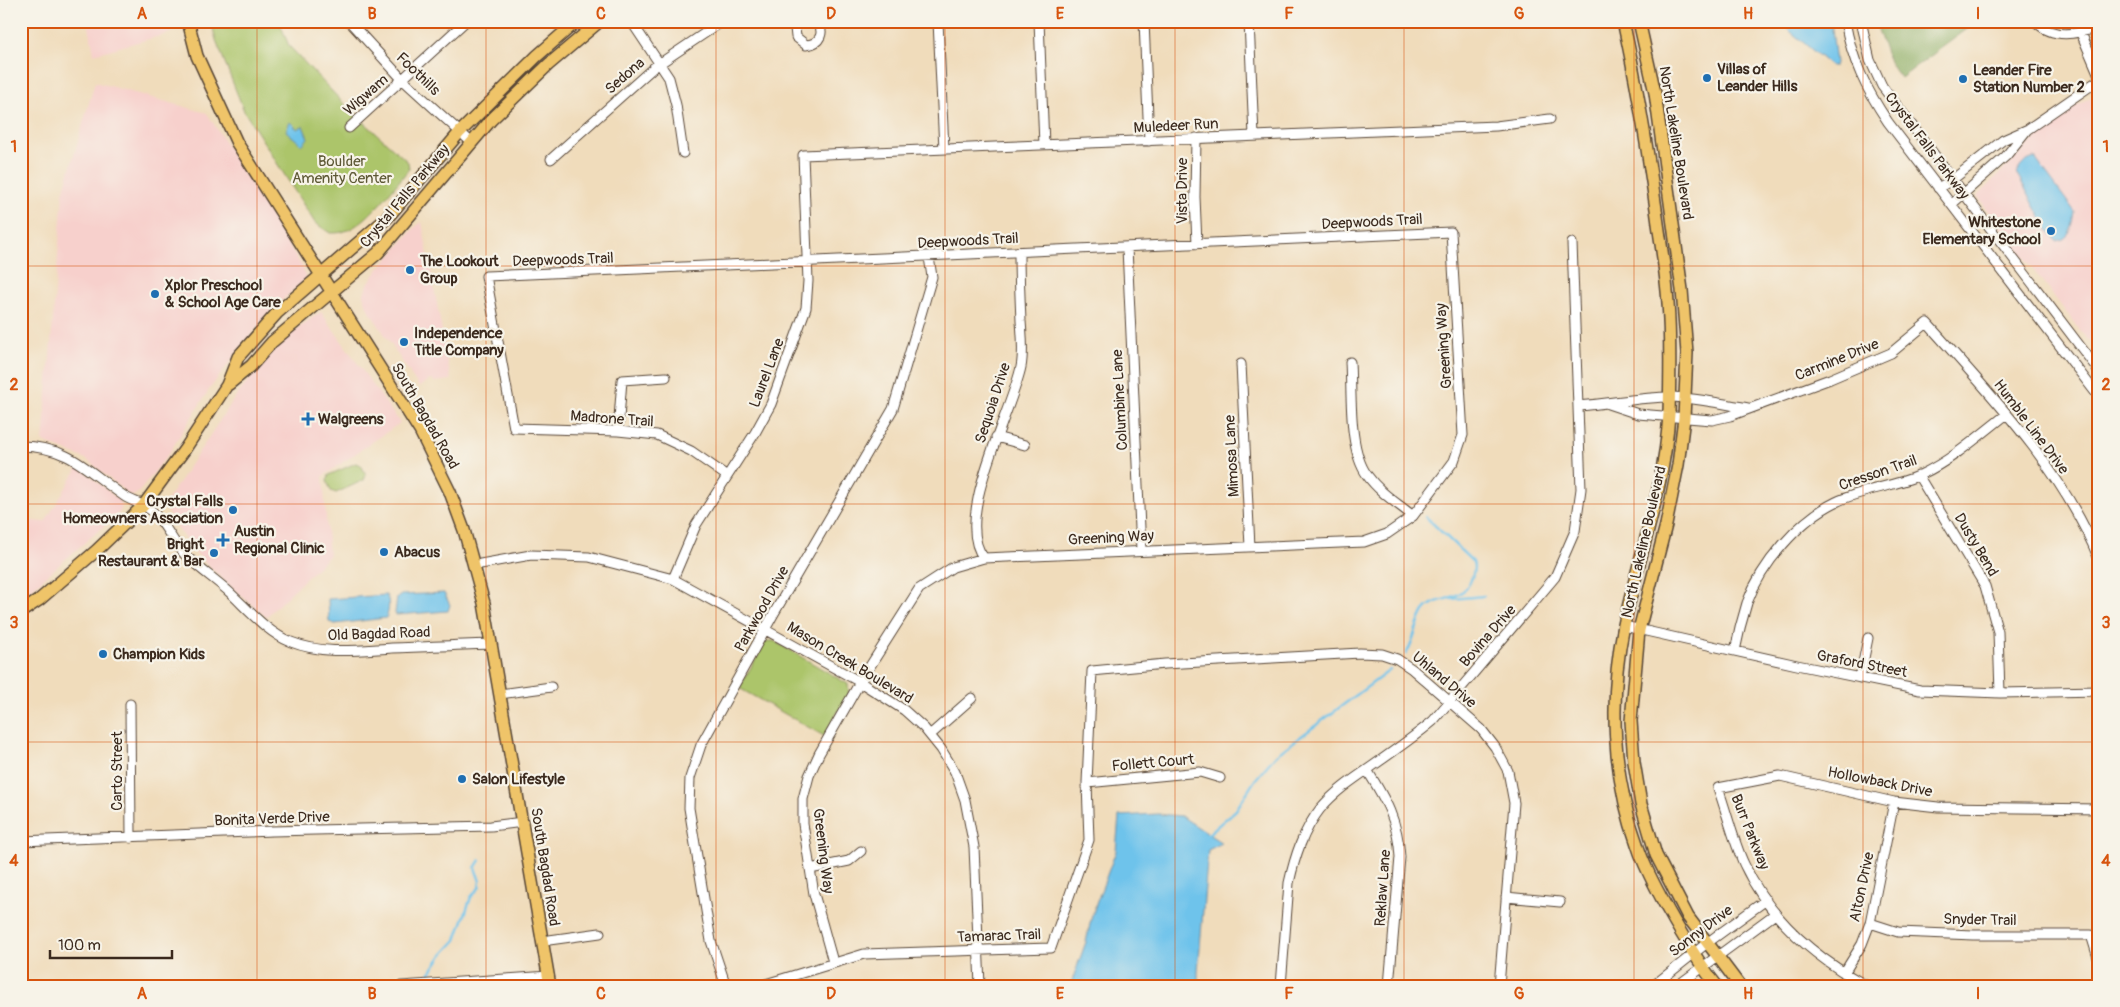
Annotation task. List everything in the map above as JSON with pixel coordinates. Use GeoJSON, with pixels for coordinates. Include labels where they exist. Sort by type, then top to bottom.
{"type":"FeatureCollection","features":[{"type":"Feature","properties":{"kind":"main road","name":"South Bagdad Road"},"geometry":{"type":"LineString","coordinates":[[188,21],[197,56],[237,143],[415,424],[436,461],[461,522],[475,565],[491,644],[549,981]]}},
{"type":"Feature","properties":{"kind":"main road","name":"Crystal Falls Parkway"},"geometry":{"type":"LineString","coordinates":[[21,612],[39,600],[89,558],[143,506],[185,449],[227,385],[238,357],[276,313],[388,216],[460,132],[536,56],[577,21]]}},
{"type":"Feature","properties":{"kind":"main road","name":"Crystal Falls Parkway"},"geometry":{"type":"LineString","coordinates":[[227,385],[251,366],[272,342],[378,253],[471,142],[513,97],[578,38],[600,21]]}},
{"type":"Feature","properties":{"kind":"main road","name":"North Lakeline Boulevard"},"geometry":{"type":"LineString","coordinates":[[1623,21],[1634,68],[1650,166],[1668,302],[1670,352],[1668,417],[1662,468],[1624,626],[1616,687],[1616,746],[1626,807],[1638,849],[1663,900],[1693,954],[1717,986]]}},
{"type":"Feature","properties":{"kind":"main road","name":"North Lakeline Boulevard"},"geometry":{"type":"LineString","coordinates":[[1640,21],[1655,93],[1682,290],[1687,352],[1686,398],[1678,465],[1666,525],[1639,630],[1631,721],[1634,762],[1641,804],[1656,855],[1688,917],[1740,986]]}},
{"type":"Feature","properties":{"kind":"main road"},"geometry":{"type":"LineString","coordinates":[[388,216],[401,226]]}},
{"type":"Feature","properties":{"kind":"street","name":"Foothills"},"geometry":{"type":"LineString","coordinates":[[349,21],[403,80],[471,142]]}},
{"type":"Feature","properties":{"kind":"street","name":"Wigwam"},"geometry":{"type":"LineString","coordinates":[[349,128],[466,21]]}},
{"type":"Feature","properties":{"kind":"street"},"geometry":{"type":"LineString","coordinates":[[631,21],[670,78],[683,152]]}},
{"type":"Feature","properties":{"kind":"street","name":"Sedona"},"geometry":{"type":"LineString","coordinates":[[552,159],[653,68],[723,21]]}},
{"type":"Feature","properties":{"kind":"street"},"geometry":{"type":"LineString","coordinates":[[799,21],[795,28],[796,37],[806,45],[815,43],[820,36],[821,28],[816,21]]}},
{"type":"Feature","properties":{"kind":"street"},"geometry":{"type":"LineString","coordinates":[[938,21],[944,149]]}},
{"type":"Feature","properties":{"kind":"street"},"geometry":{"type":"LineString","coordinates":[[1039,21],[1044,145]]}},
{"type":"Feature","properties":{"kind":"street"},"geometry":{"type":"LineString","coordinates":[[1144,21],[1149,141]]}},
{"type":"Feature","properties":{"kind":"street"},"geometry":{"type":"LineString","coordinates":[[1249,21],[1254,136]]}},
{"type":"Feature","properties":{"kind":"street","name":"Crystal Falls Parkway"},"geometry":{"type":"LineString","coordinates":[[1845,21],[1857,69],[1870,95],[1888,122],[2099,398]]}},
{"type":"Feature","properties":{"kind":"street","name":"Crystal Falls Parkway"},"geometry":{"type":"LineString","coordinates":[[1861,21],[1870,60],[1882,86],[1963,195],[2099,371]]}},
{"type":"Feature","properties":{"kind":"street"},"geometry":{"type":"LineString","coordinates":[[2035,21],[2043,29],[2060,34],[2081,33],[2099,27]]}},
{"type":"Feature","properties":{"kind":"street"},"geometry":{"type":"LineString","coordinates":[[2081,33],[2099,75]]}},
{"type":"Feature","properties":{"kind":"street"},"geometry":{"type":"LineString","coordinates":[[1938,188],[1952,180],[2003,140],[2028,129],[2099,80]]}},
{"type":"Feature","properties":{"kind":"street","name":"Muledeer Run"},"geometry":{"type":"LineString","coordinates":[[803,155],[1496,126],[1550,119]]}},
{"type":"Feature","properties":{"kind":"street"},"geometry":{"type":"LineString","coordinates":[[1952,204],[2006,156],[2028,129]]}},
{"type":"Feature","properties":{"kind":"street","name":"Vista Drive"},"geometry":{"type":"LineString","coordinates":[[1196,138],[1195,197],[1197,244]]}},
{"type":"Feature","properties":{"kind":"street","name":"Laurel Lane"},"geometry":{"type":"LineString","coordinates":[[673,579],[696,524],[755,433],[771,404],[806,308],[808,281],[803,155]]}},
{"type":"Feature","properties":{"kind":"street","name":"Deepwoods Trail"},"geometry":{"type":"LineString","coordinates":[[514,428],[486,276],[1451,232]]}},
{"type":"Feature","properties":{"kind":"street","name":"Greening Way"},"geometry":{"type":"LineString","coordinates":[[833,962],[822,928],[810,869],[803,824],[805,788],[816,760],[860,682],[919,589],[953,567],[984,558],[1364,542],[1387,534],[1413,516],[1454,460],[1463,435],[1451,232]]}},
{"type":"Feature","properties":{"kind":"street","name":"Bovina Drive"},"geometry":{"type":"LineString","coordinates":[[1281,986],[1289,883],[1300,844],[1311,824],[1326,803],[1433,721],[1555,576],[1566,555],[1575,532],[1580,503],[1572,243]]}},
{"type":"Feature","properties":{"kind":"street","name":"Columbine Lane"},"geometry":{"type":"LineString","coordinates":[[1127,248],[1141,550]]}},
{"type":"Feature","properties":{"kind":"street","name":"Sequoia Drive"},"geometry":{"type":"LineString","coordinates":[[984,558],[978,551],[977,546],[976,505],[996,437],[1017,381],[1022,356],[1019,253]]}},
{"type":"Feature","properties":{"kind":"street","name":"Parkwood Drive"},"geometry":{"type":"LineString","coordinates":[[726,986],[711,941],[689,808],[690,778],[701,744],[765,629],[893,409],[932,277],[929,257]]}},
{"type":"Feature","properties":{"kind":"street","name":"Carmine Drive"},"geometry":{"type":"LineString","coordinates":[[1608,404],[1638,414],[1668,417],[1712,420],[1730,416],[1830,379],[1892,353],[1927,323]]}},
{"type":"Feature","properties":{"kind":"street","name":"Humble Line Drive"},"geometry":{"type":"LineString","coordinates":[[1927,323],[2007,414],[2040,458],[2081,518],[2099,558]]}},
{"type":"Feature","properties":{"kind":"street"},"geometry":{"type":"LineString","coordinates":[[1350,362],[1354,434],[1359,460],[1366,474],[1377,486],[1413,516]]}},
{"type":"Feature","properties":{"kind":"street","name":"Mimosa Lane"},"geometry":{"type":"LineString","coordinates":[[1241,364],[1250,547]]}},
{"type":"Feature","properties":{"kind":"street"},"geometry":{"type":"LineString","coordinates":[[618,430],[622,380],[666,377]]}},
{"type":"Feature","properties":{"kind":"street","name":"Carmine Drive"},"geometry":{"type":"LineString","coordinates":[[1578,406],[1608,404],[1625,399],[1669,397],[1749,408]]}},
{"type":"Feature","properties":{"kind":"street","name":"Cresson Trail"},"geometry":{"type":"LineString","coordinates":[[1735,651],[1748,601],[1761,574],[1782,546],[1802,525],[1836,502],[1918,475],[1949,459],[2007,414]]}},
{"type":"Feature","properties":{"kind":"street","name":"Madrone Trail"},"geometry":{"type":"LineString","coordinates":[[514,428],[618,430],[645,433],[668,440],[701,458],[727,476]]}},
{"type":"Feature","properties":{"kind":"street"},"geometry":{"type":"LineString","coordinates":[[996,437],[1025,445]]}},
{"type":"Feature","properties":{"kind":"street","name":"Old Bagdad Road"},"geometry":{"type":"LineString","coordinates":[[21,446],[39,446],[64,454],[88,468],[125,497],[154,512],[178,547],[190,560],[271,629],[289,641],[312,649],[350,652],[389,648],[491,644]]}},
{"type":"Feature","properties":{"kind":"street","name":"Dusty Bend"},"geometry":{"type":"LineString","coordinates":[[1918,475],[1985,586],[1998,632],[2000,693]]}},
{"type":"Feature","properties":{"kind":"street","name":"Mason Creek Boulevard"},"geometry":{"type":"LineString","coordinates":[[475,565],[531,555],[589,556],[673,579],[860,682],[904,710],[930,735],[955,772],[970,816],[974,847],[980,986]]}},
{"type":"Feature","properties":{"kind":"street","name":"Graford Street"},"geometry":{"type":"LineString","coordinates":[[1624,626],[1920,690],[2000,693],[2099,691]]}},
{"type":"Feature","properties":{"kind":"street"},"geometry":{"type":"LineString","coordinates":[[1860,678],[1868,638]]}},
{"type":"Feature","properties":{"kind":"street","name":"Uhland Drive"},"geometry":{"type":"LineString","coordinates":[[1092,671],[1360,653],[1382,654],[1397,659],[1412,669],[1481,729],[1495,747],[1508,771],[1514,803],[1499,986]]}},
{"type":"Feature","properties":{"kind":"street","name":"Tamarac Trail"},"geometry":{"type":"LineString","coordinates":[[759,986],[864,954],[1051,948],[1088,840],[1087,782],[1092,671]]}},
{"type":"Feature","properties":{"kind":"street"},"geometry":{"type":"LineString","coordinates":[[500,694],[551,687]]}},
{"type":"Feature","properties":{"kind":"street"},"geometry":{"type":"LineString","coordinates":[[930,735],[972,698]]}},
{"type":"Feature","properties":{"kind":"street","name":"Carto Street"},"geometry":{"type":"LineString","coordinates":[[130,704],[130,838]]}},
{"type":"Feature","properties":{"kind":"street","name":"Reklaw Lane"},"geometry":{"type":"LineString","coordinates":[[1367,770],[1386,799],[1394,819],[1399,840],[1400,857],[1389,986]]}},
{"type":"Feature","properties":{"kind":"street","name":"Follett Court"},"geometry":{"type":"LineString","coordinates":[[1087,782],[1200,772],[1220,778]]}},
{"type":"Feature","properties":{"kind":"street","name":"Hollowback Drive"},"geometry":{"type":"LineString","coordinates":[[1718,788],[1780,776],[1894,802],[1938,807],[2099,809]]}},
{"type":"Feature","properties":{"kind":"street","name":"Burr Parkway"},"geometry":{"type":"LineString","coordinates":[[1718,788],[1744,864],[1775,914],[1807,946],[1844,974],[1867,986]]}},
{"type":"Feature","properties":{"kind":"street","name":"Alton Drive"},"geometry":{"type":"LineString","coordinates":[[1844,974],[1862,944],[1870,923],[1894,802]]}},
{"type":"Feature","properties":{"kind":"street","name":"Bonita Verde Drive"},"geometry":{"type":"LineString","coordinates":[[21,841],[272,831],[491,826],[523,822]]}},
{"type":"Feature","properties":{"kind":"street"},"geometry":{"type":"LineString","coordinates":[[810,869],[850,861],[861,851]]}},
{"type":"Feature","properties":{"kind":"street"},"geometry":{"type":"LineString","coordinates":[[1506,897],[1560,902]]}},
{"type":"Feature","properties":{"kind":"street","name":"Sonny Drive"},"geometry":{"type":"LineString","coordinates":[[1653,986],[1707,943],[1766,900]]}},
{"type":"Feature","properties":{"kind":"street","name":"Sonny Drive"},"geometry":{"type":"LineString","coordinates":[[1677,986],[1775,914]]}},
{"type":"Feature","properties":{"kind":"street","name":"Snyder Trail"},"geometry":{"type":"LineString","coordinates":[[1870,923],[1898,932],[1974,935],[2091,935],[2099,961]]}},
{"type":"Feature","properties":{"kind":"street"},"geometry":{"type":"LineString","coordinates":[[542,941],[600,933]]}},
{"type":"Feature","properties":{"kind":"street"},"geometry":{"type":"LineString","coordinates":[[401,986],[549,981]]}},
{"type":"Feature","properties":{"kind":"shaded area"},"geometry":{"type":"Polygon","coordinates":[[[88,21],[167,21],[171,33],[94,54],[88,21]]]}},
{"type":"Feature","properties":{"kind":"shaded area"},"geometry":{"type":"Polygon","coordinates":[[[95,82],[207,113],[303,268],[306,279],[274,308],[244,343],[209,390],[169,453],[139,492],[133,496],[129,495],[86,459],[43,442],[63,193],[95,82]]]}},
{"type":"Feature","properties":{"kind":"shaded area","name":"Whitestone Elementary School"},"geometry":{"type":"Polygon","coordinates":[[[2099,92],[2099,355],[1977,196],[2034,139],[2074,107],[2099,92]]]}},
{"type":"Feature","properties":{"kind":"shaded area"},"geometry":{"type":"Polygon","coordinates":[[[422,222],[451,380],[435,382],[430,380],[419,387],[368,309],[363,295],[377,271],[415,227],[422,222]]]}},
{"type":"Feature","properties":{"kind":"shaded area"},"geometry":{"type":"Polygon","coordinates":[[[321,312],[400,423],[323,476],[329,556],[266,617],[222,579],[190,547],[163,506],[234,399],[281,339],[321,312]]]}},
{"type":"Feature","properties":{"kind":"shaded area"},"geometry":{"type":"Polygon","coordinates":[[[79,466],[119,500],[122,506],[120,512],[21,598],[21,520],[45,522],[79,466]]]}},
{"type":"Feature","properties":{"kind":"green space","name":"Boulder Amenity Center"},"geometry":{"type":"Polygon","coordinates":[[[211,21],[279,21],[289,46],[346,106],[408,162],[409,169],[380,204],[353,228],[343,232],[330,233],[315,223],[244,111],[216,40],[211,21]]]}},
{"type":"Feature","properties":{"kind":"green space"},"geometry":{"type":"Polygon","coordinates":[[[1875,21],[1978,21],[1901,78],[1889,62],[1875,21]]]}},
{"type":"Feature","properties":{"kind":"green space"},"geometry":{"type":"Polygon","coordinates":[[[356,463],[361,465],[366,475],[364,480],[336,493],[331,491],[327,481],[329,475],[356,463]]]}},
{"type":"Feature","properties":{"kind":"green space"},"geometry":{"type":"Polygon","coordinates":[[[774,641],[848,684],[849,693],[824,736],[739,688],[765,643],[774,641]]]}},
{"type":"Feature","properties":{"kind":"water"},"geometry":{"type":"Polygon","coordinates":[[[1778,21],[1831,21],[1835,66],[1831,66],[1778,21]]]}},
{"type":"Feature","properties":{"kind":"water"},"geometry":{"type":"Polygon","coordinates":[[[290,122],[297,129],[303,126],[308,138],[302,145],[286,131],[290,122]]]}},
{"type":"Feature","properties":{"kind":"water"},"geometry":{"type":"Polygon","coordinates":[[[2035,158],[2075,212],[2068,235],[2061,240],[2056,241],[2047,228],[2017,174],[2023,164],[2035,158]]]}},
{"type":"Feature","properties":{"kind":"water"},"geometry":{"type":"Polygon","coordinates":[[[444,593],[450,605],[448,611],[396,615],[395,613],[397,598],[401,595],[444,593]]]}},
{"type":"Feature","properties":{"kind":"water"},"geometry":{"type":"Polygon","coordinates":[[[386,595],[389,606],[386,618],[335,624],[329,622],[328,599],[386,595]]]}},
{"type":"Feature","properties":{"kind":"water"},"geometry":{"type":"Polygon","coordinates":[[[1158,814],[1181,816],[1222,843],[1208,850],[1198,986],[1070,986],[1086,942],[1092,915],[1116,851],[1119,816],[1158,814]]]}},
{"type":"Feature","properties":{"kind":"waterway"},"geometry":{"type":"LineString","coordinates":[[1406,654],[1424,611],[1435,602],[1456,596],[1462,592],[1468,586],[1474,570],[1473,562],[1426,517]]}},
{"type":"Feature","properties":{"kind":"waterway"},"geometry":{"type":"LineString","coordinates":[[1451,599],[1484,596]]}},
{"type":"Feature","properties":{"kind":"waterway"},"geometry":{"type":"LineString","coordinates":[[1207,835],[1236,810],[1255,780],[1276,755],[1390,670]]}},
{"type":"Feature","properties":{"kind":"waterway"},"geometry":{"type":"LineString","coordinates":[[427,977],[442,955],[456,940],[471,897],[479,888],[480,881],[475,868],[480,860]]}},
{"type":"Feature","properties":{"kind":"place","name":"Villas of Leander Hills"},"geometry":{"type":"Point","coordinates":[1707,78]}},
{"type":"Feature","properties":{"kind":"place","name":"Leander Fire Station Number 2"},"geometry":{"type":"Point","coordinates":[1963,79]}},
{"type":"Feature","properties":{"kind":"place","name":"Whitestone Elementary School"},"geometry":{"type":"Point","coordinates":[2051,231]}},
{"type":"Feature","properties":{"kind":"place","name":"The Lookout Group"},"geometry":{"type":"Point","coordinates":[410,270]}},
{"type":"Feature","properties":{"kind":"place","name":"Xplor Preschool & School Age Care"},"geometry":{"type":"Point","coordinates":[155,294]}},
{"type":"Feature","properties":{"kind":"place","name":"Independence Title Company"},"geometry":{"type":"Point","coordinates":[404,342]}},
{"type":"Feature","properties":{"kind":"place","name":"Walgreens"},"geometry":{"type":"Point","coordinates":[308,419]}},
{"type":"Feature","properties":{"kind":"place","name":"Crystal Falls Homeowners Association"},"geometry":{"type":"Point","coordinates":[233,510]}},
{"type":"Feature","properties":{"kind":"place","name":"Austin Regional Clinic"},"geometry":{"type":"Point","coordinates":[223,540]}},
{"type":"Feature","properties":{"kind":"place","name":"Abacus"},"geometry":{"type":"Point","coordinates":[384,552]}},
{"type":"Feature","properties":{"kind":"place","name":"Bright Restaurant & Bar"},"geometry":{"type":"Point","coordinates":[214,553]}},
{"type":"Feature","properties":{"kind":"place","name":"Champion Kids"},"geometry":{"type":"Point","coordinates":[103,654]}},
{"type":"Feature","properties":{"kind":"place","name":"Salon Lifestyle"},"geometry":{"type":"Point","coordinates":[462,779]}}]}
